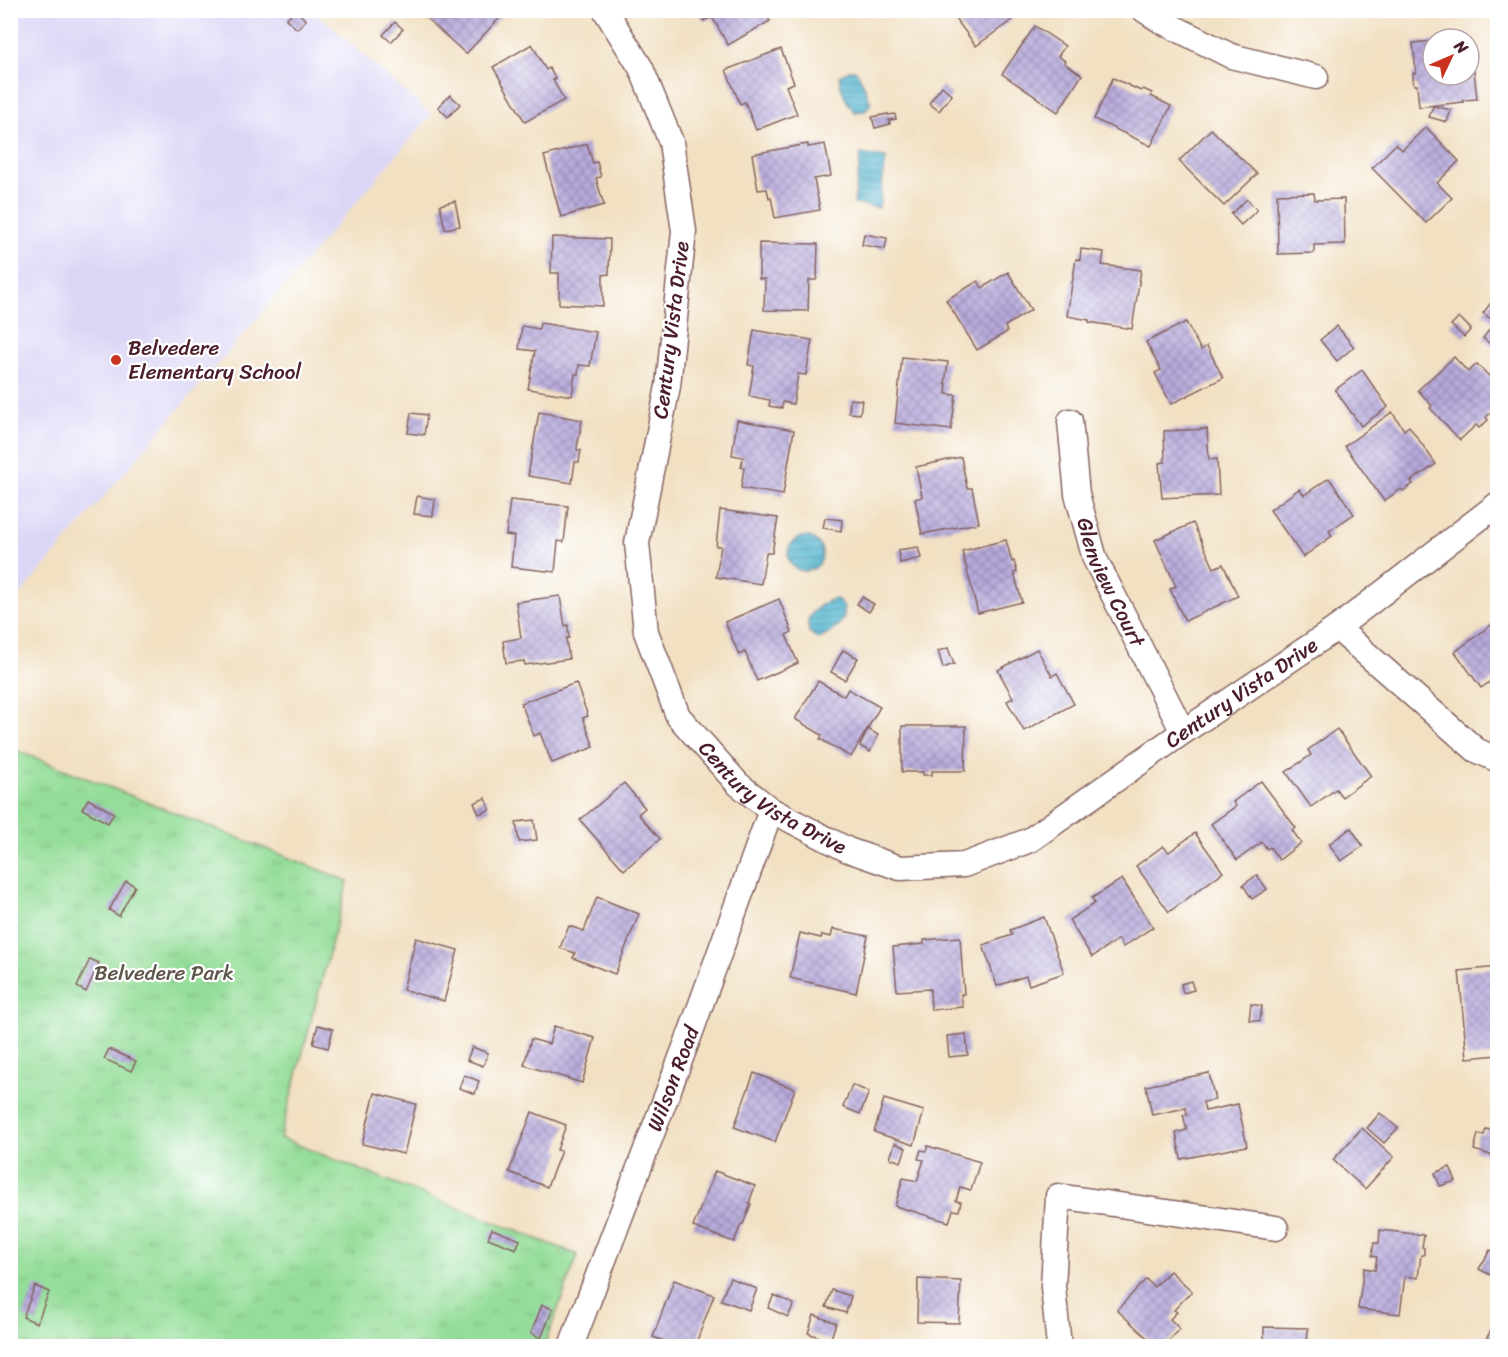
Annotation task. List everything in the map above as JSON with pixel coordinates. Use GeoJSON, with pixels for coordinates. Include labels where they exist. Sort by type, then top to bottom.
{"type":"FeatureCollection","features":[{"type":"Feature","properties":{"kind":"street","name":"Century Vista Drive"},"geometry":{"type":"LineString","coordinates":[[605,10],[641,68],[671,142],[684,231],[668,386],[637,543],[645,632],[678,716],[738,784],[771,810],[848,850],[900,868],[964,865],[1030,840],[1183,732],[1337,628],[1497,504]]}},
{"type":"Feature","properties":{"kind":"street"},"geometry":{"type":"LineString","coordinates":[[1144,10],[1231,56],[1316,77]]}},
{"type":"Feature","properties":{"kind":"street","name":"Glenview Court"},"geometry":{"type":"LineString","coordinates":[[1070,421],[1077,494],[1095,559],[1183,732]]}},
{"type":"Feature","properties":{"kind":"street"},"geometry":{"type":"LineString","coordinates":[[1337,628],[1476,750],[1497,760]]}},
{"type":"Feature","properties":{"kind":"street","name":"Wilson Road"},"geometry":{"type":"LineString","coordinates":[[572,1347],[692,1029],[771,810]]}},
{"type":"Feature","properties":{"kind":"street"},"geometry":{"type":"LineString","coordinates":[[1059,1347],[1053,1287],[1058,1196],[1276,1228]]}},
{"type":"Feature","properties":{"kind":"shaded area","name":"Belvedere Elementary School"},"geometry":{"type":"Polygon","coordinates":[[[11,11],[314,11],[431,115],[11,605],[11,11]]]}},
{"type":"Feature","properties":{"kind":"green space","name":"Belvedere Park"},"geometry":{"type":"Polygon","coordinates":[[[10,748],[348,881],[280,1138],[578,1255],[544,1346],[11,1346],[10,748]]]}},
{"type":"Feature","properties":{"kind":"water"},"geometry":{"type":"Polygon","coordinates":[[[849,70],[855,70],[858,74],[871,103],[865,111],[855,112],[844,96],[840,76],[849,70]]]}},
{"type":"Feature","properties":{"kind":"water"},"geometry":{"type":"Polygon","coordinates":[[[861,154],[886,158],[879,208],[854,204],[861,154]]]}},
{"type":"Feature","properties":{"kind":"water"},"geometry":{"type":"Polygon","coordinates":[[[805,537],[817,542],[822,554],[817,566],[805,571],[793,566],[788,554],[793,542],[805,537]]]}},
{"type":"Feature","properties":{"kind":"water"},"geometry":{"type":"Polygon","coordinates":[[[832,599],[837,599],[844,607],[844,617],[832,631],[818,639],[809,632],[808,621],[811,614],[832,599]]]}},
{"type":"Feature","properties":{"kind":"building"},"geometry":{"type":"Polygon","coordinates":[[[295,10],[306,20],[297,29],[286,19],[295,10]]]}},
{"type":"Feature","properties":{"kind":"building"},"geometry":{"type":"Polygon","coordinates":[[[428,10],[500,10],[503,14],[466,54],[424,16],[428,10]]]}},
{"type":"Feature","properties":{"kind":"building"},"geometry":{"type":"Polygon","coordinates":[[[698,10],[763,10],[770,21],[728,45],[712,17],[704,21],[698,10]]]}},
{"type":"Feature","properties":{"kind":"building"},"geometry":{"type":"Polygon","coordinates":[[[949,10],[1005,10],[1012,20],[976,46],[949,10]]]}},
{"type":"Feature","properties":{"kind":"building"},"geometry":{"type":"Polygon","coordinates":[[[395,22],[403,29],[391,42],[383,35],[395,22]]]}},
{"type":"Feature","properties":{"kind":"building"},"geometry":{"type":"Polygon","coordinates":[[[1035,26],[1065,46],[1058,56],[1082,75],[1058,112],[1002,74],[1035,26]]]}},
{"type":"Feature","properties":{"kind":"building"},"geometry":{"type":"Polygon","coordinates":[[[1421,42],[1421,87],[1476,87],[1477,99],[1419,107],[1417,85],[1414,85],[1413,80],[1413,73],[1416,73],[1413,43],[1421,42]]]}},
{"type":"Feature","properties":{"kind":"building"},"geometry":{"type":"Polygon","coordinates":[[[532,44],[546,70],[549,68],[556,79],[553,80],[564,100],[525,122],[493,67],[532,44]]]}},
{"type":"Feature","properties":{"kind":"building"},"geometry":{"type":"Polygon","coordinates":[[[781,49],[794,83],[786,86],[797,114],[756,130],[745,102],[740,104],[726,70],[781,49]]]}},
{"type":"Feature","properties":{"kind":"building"},"geometry":{"type":"Polygon","coordinates":[[[1113,78],[1141,91],[1143,89],[1152,93],[1151,96],[1171,106],[1151,146],[1094,119],[1113,78]]]}},
{"type":"Feature","properties":{"kind":"building"},"geometry":{"type":"Polygon","coordinates":[[[942,86],[952,95],[939,111],[929,103],[942,86]]]}},
{"type":"Feature","properties":{"kind":"building"},"geometry":{"type":"Polygon","coordinates":[[[450,95],[460,104],[448,117],[438,107],[450,95]]]}},
{"type":"Feature","properties":{"kind":"building"},"geometry":{"type":"Polygon","coordinates":[[[1433,106],[1451,110],[1447,122],[1429,117],[1433,106]]]}},
{"type":"Feature","properties":{"kind":"building"},"geometry":{"type":"Polygon","coordinates":[[[895,114],[896,119],[889,120],[890,124],[875,128],[872,117],[895,114]]]}},
{"type":"Feature","properties":{"kind":"building"},"geometry":{"type":"Polygon","coordinates":[[[1426,127],[1459,161],[1437,183],[1452,198],[1426,223],[1372,168],[1396,144],[1402,150],[1426,127]]]}},
{"type":"Feature","properties":{"kind":"building"},"geometry":{"type":"Polygon","coordinates":[[[1211,129],[1257,174],[1224,206],[1179,161],[1211,129]]]}},
{"type":"Feature","properties":{"kind":"building"},"geometry":{"type":"Polygon","coordinates":[[[587,144],[593,163],[597,162],[601,177],[596,178],[604,205],[561,217],[544,156],[587,144]]]}},
{"type":"Feature","properties":{"kind":"building"},"geometry":{"type":"Polygon","coordinates":[[[808,144],[808,147],[825,144],[831,176],[814,179],[820,210],[775,218],[767,189],[758,190],[752,154],[808,144]]]}},
{"type":"Feature","properties":{"kind":"building"},"geometry":{"type":"Polygon","coordinates":[[[1314,193],[1315,200],[1344,199],[1345,244],[1314,245],[1314,253],[1278,254],[1277,194],[1314,193]]]}},
{"type":"Feature","properties":{"kind":"building"},"geometry":{"type":"Polygon","coordinates":[[[1247,199],[1257,210],[1241,225],[1231,214],[1247,199]]]}},
{"type":"Feature","properties":{"kind":"building"},"geometry":{"type":"Polygon","coordinates":[[[455,201],[460,226],[445,229],[440,205],[455,201]]]}},
{"type":"Feature","properties":{"kind":"building"},"geometry":{"type":"Polygon","coordinates":[[[864,234],[887,238],[885,249],[862,245],[864,234]]]}},
{"type":"Feature","properties":{"kind":"building"},"geometry":{"type":"Polygon","coordinates":[[[552,237],[610,239],[609,274],[603,275],[603,306],[559,304],[559,273],[551,273],[552,237]]]}},
{"type":"Feature","properties":{"kind":"building"},"geometry":{"type":"Polygon","coordinates":[[[759,243],[818,244],[817,278],[809,280],[808,311],[764,310],[765,279],[759,279],[759,243]]]}},
{"type":"Feature","properties":{"kind":"building"},"geometry":{"type":"Polygon","coordinates":[[[1081,249],[1104,252],[1102,265],[1141,270],[1132,329],[1067,316],[1076,259],[1080,260],[1081,249]]]}},
{"type":"Feature","properties":{"kind":"building"},"geometry":{"type":"Polygon","coordinates":[[[1008,272],[1031,310],[1005,326],[1007,332],[977,350],[946,300],[978,281],[982,288],[1008,272]]]}},
{"type":"Feature","properties":{"kind":"building"},"geometry":{"type":"Polygon","coordinates":[[[1498,294],[1498,350],[1483,338],[1495,322],[1483,313],[1498,294]]]}},
{"type":"Feature","properties":{"kind":"building"},"geometry":{"type":"Polygon","coordinates":[[[1459,317],[1471,329],[1464,337],[1451,325],[1459,317]]]}},
{"type":"Feature","properties":{"kind":"building"},"geometry":{"type":"Polygon","coordinates":[[[1186,322],[1201,350],[1207,346],[1223,378],[1171,404],[1155,373],[1161,370],[1146,342],[1186,322]]]}},
{"type":"Feature","properties":{"kind":"building"},"geometry":{"type":"Polygon","coordinates":[[[540,323],[596,332],[590,366],[579,365],[578,374],[575,374],[572,396],[528,389],[535,351],[519,349],[522,326],[539,329],[540,323]]]}},
{"type":"Feature","properties":{"kind":"building"},"geometry":{"type":"Polygon","coordinates":[[[1337,326],[1354,347],[1337,361],[1320,340],[1337,326]]]}},
{"type":"Feature","properties":{"kind":"building"},"geometry":{"type":"Polygon","coordinates":[[[754,330],[812,340],[806,375],[798,374],[793,404],[783,402],[782,408],[774,407],[769,406],[770,400],[749,396],[754,366],[748,365],[754,330]]]}},
{"type":"Feature","properties":{"kind":"building"},"geometry":{"type":"Polygon","coordinates":[[[902,357],[948,362],[946,394],[956,395],[951,430],[895,423],[902,357]]]}},
{"type":"Feature","properties":{"kind":"building"},"geometry":{"type":"Polygon","coordinates":[[[1454,357],[1468,372],[1477,364],[1498,385],[1498,406],[1486,417],[1488,420],[1479,428],[1476,425],[1460,440],[1430,408],[1432,406],[1418,390],[1454,357]]]}},
{"type":"Feature","properties":{"kind":"building"},"geometry":{"type":"Polygon","coordinates":[[[1362,370],[1388,407],[1361,426],[1335,390],[1362,370]]]}},
{"type":"Feature","properties":{"kind":"building"},"geometry":{"type":"Polygon","coordinates":[[[850,399],[862,400],[860,414],[849,413],[850,399]]]}},
{"type":"Feature","properties":{"kind":"building"},"geometry":{"type":"Polygon","coordinates":[[[539,412],[582,420],[577,448],[581,450],[579,462],[575,462],[572,483],[528,476],[539,412]]]}},
{"type":"Feature","properties":{"kind":"building"},"geometry":{"type":"Polygon","coordinates":[[[1392,412],[1404,430],[1409,426],[1436,464],[1411,481],[1413,484],[1406,489],[1403,491],[1401,489],[1384,501],[1345,446],[1392,412]]]}},
{"type":"Feature","properties":{"kind":"building"},"geometry":{"type":"Polygon","coordinates":[[[411,413],[427,415],[424,435],[408,433],[411,413]]]}},
{"type":"Feature","properties":{"kind":"building"},"geometry":{"type":"Polygon","coordinates":[[[737,420],[794,430],[783,495],[741,488],[743,457],[732,455],[737,420]]]}},
{"type":"Feature","properties":{"kind":"building"},"geometry":{"type":"Polygon","coordinates":[[[1207,429],[1209,460],[1217,459],[1219,495],[1162,498],[1159,463],[1165,462],[1164,431],[1207,429]]]}},
{"type":"Feature","properties":{"kind":"building"},"geometry":{"type":"Polygon","coordinates":[[[961,457],[967,488],[972,488],[979,523],[922,534],[915,499],[922,497],[916,467],[961,457]]]}},
{"type":"Feature","properties":{"kind":"building"},"geometry":{"type":"Polygon","coordinates":[[[1329,478],[1354,514],[1329,531],[1332,536],[1303,557],[1270,510],[1299,489],[1304,495],[1329,478]]]}},
{"type":"Feature","properties":{"kind":"building"},"geometry":{"type":"Polygon","coordinates":[[[417,496],[435,499],[433,516],[414,514],[417,496]]]}},
{"type":"Feature","properties":{"kind":"building"},"geometry":{"type":"Polygon","coordinates":[[[510,500],[568,506],[564,542],[558,541],[555,572],[511,567],[514,536],[506,535],[510,500]]]}},
{"type":"Feature","properties":{"kind":"building"},"geometry":{"type":"Polygon","coordinates":[[[720,510],[778,518],[772,553],[766,553],[761,584],[716,577],[721,546],[716,546],[720,510]]]}},
{"type":"Feature","properties":{"kind":"building"},"geometry":{"type":"Polygon","coordinates":[[[825,518],[842,520],[841,531],[823,528],[825,518]]]}},
{"type":"Feature","properties":{"kind":"building"},"geometry":{"type":"Polygon","coordinates":[[[1193,523],[1214,568],[1223,564],[1238,596],[1185,621],[1170,589],[1176,586],[1155,540],[1193,523]]]}},
{"type":"Feature","properties":{"kind":"building"},"geometry":{"type":"Polygon","coordinates":[[[1006,540],[1016,568],[1017,572],[1014,573],[1022,602],[978,613],[962,551],[1006,540]]]}},
{"type":"Feature","properties":{"kind":"building"},"geometry":{"type":"Polygon","coordinates":[[[918,547],[921,558],[900,563],[898,550],[918,547]]]}},
{"type":"Feature","properties":{"kind":"building"},"geometry":{"type":"Polygon","coordinates":[[[560,596],[565,626],[568,625],[569,638],[566,638],[569,659],[525,665],[524,661],[506,663],[503,641],[521,638],[516,602],[560,596]]]}},
{"type":"Feature","properties":{"kind":"building"},"geometry":{"type":"Polygon","coordinates":[[[862,597],[874,604],[869,612],[857,604],[862,597]]]}},
{"type":"Feature","properties":{"kind":"building"},"geometry":{"type":"Polygon","coordinates":[[[779,599],[792,632],[786,635],[798,663],[757,681],[745,652],[739,655],[725,622],[779,599]]]}},
{"type":"Feature","properties":{"kind":"building"},"geometry":{"type":"Polygon","coordinates":[[[1498,620],[1498,676],[1481,688],[1455,652],[1498,620]]]}},
{"type":"Feature","properties":{"kind":"building"},"geometry":{"type":"Polygon","coordinates":[[[948,648],[954,664],[943,668],[938,651],[948,648]]]}},
{"type":"Feature","properties":{"kind":"building"},"geometry":{"type":"Polygon","coordinates":[[[1037,649],[1052,676],[1057,673],[1074,704],[1024,731],[1007,701],[1013,698],[998,670],[1037,649]]]}},
{"type":"Feature","properties":{"kind":"building"},"geometry":{"type":"Polygon","coordinates":[[[843,650],[858,658],[845,680],[831,672],[843,650]]]}},
{"type":"Feature","properties":{"kind":"building"},"geometry":{"type":"Polygon","coordinates":[[[818,681],[844,696],[848,689],[880,707],[851,757],[820,739],[822,735],[795,719],[818,681]]]}},
{"type":"Feature","properties":{"kind":"building"},"geometry":{"type":"Polygon","coordinates":[[[576,683],[588,716],[583,718],[594,747],[552,763],[540,733],[534,736],[521,703],[576,683]]]}},
{"type":"Feature","properties":{"kind":"building"},"geometry":{"type":"Polygon","coordinates":[[[902,726],[966,726],[965,771],[932,771],[932,775],[923,775],[923,772],[902,772],[902,726]]]}},
{"type":"Feature","properties":{"kind":"building"},"geometry":{"type":"Polygon","coordinates":[[[868,729],[878,735],[870,752],[860,746],[868,729]]]}},
{"type":"Feature","properties":{"kind":"building"},"geometry":{"type":"Polygon","coordinates":[[[1337,729],[1371,776],[1342,797],[1336,789],[1311,807],[1286,772],[1311,755],[1308,750],[1337,729]]]}},
{"type":"Feature","properties":{"kind":"building"},"geometry":{"type":"Polygon","coordinates":[[[1261,781],[1296,828],[1292,830],[1301,843],[1279,860],[1270,847],[1267,849],[1262,842],[1237,860],[1211,824],[1236,806],[1233,802],[1261,781]]]}},
{"type":"Feature","properties":{"kind":"building"},"geometry":{"type":"Polygon","coordinates":[[[624,783],[645,808],[638,814],[660,839],[624,870],[580,820],[624,783]]]}},
{"type":"Feature","properties":{"kind":"building"},"geometry":{"type":"Polygon","coordinates":[[[485,798],[490,810],[479,814],[474,803],[485,798]]]}},
{"type":"Feature","properties":{"kind":"building"},"geometry":{"type":"Polygon","coordinates":[[[88,799],[114,813],[108,823],[82,809],[88,799]]]}},
{"type":"Feature","properties":{"kind":"building"},"geometry":{"type":"Polygon","coordinates":[[[534,820],[537,840],[519,842],[516,822],[534,820]]]}},
{"type":"Feature","properties":{"kind":"building"},"geometry":{"type":"Polygon","coordinates":[[[1351,828],[1363,846],[1341,861],[1329,844],[1351,828]]]}},
{"type":"Feature","properties":{"kind":"building"},"geometry":{"type":"Polygon","coordinates":[[[1195,833],[1223,872],[1169,912],[1136,866],[1163,846],[1169,852],[1195,833]]]}},
{"type":"Feature","properties":{"kind":"building"},"geometry":{"type":"Polygon","coordinates":[[[1257,875],[1267,889],[1252,899],[1243,885],[1257,875]]]}},
{"type":"Feature","properties":{"kind":"building"},"geometry":{"type":"Polygon","coordinates":[[[1122,879],[1153,927],[1123,947],[1119,939],[1092,957],[1069,920],[1095,903],[1092,898],[1122,879]]]}},
{"type":"Feature","properties":{"kind":"building"},"geometry":{"type":"Polygon","coordinates":[[[126,881],[135,886],[119,916],[109,910],[126,881]]]}},
{"type":"Feature","properties":{"kind":"building"},"geometry":{"type":"Polygon","coordinates":[[[597,897],[639,914],[615,974],[573,958],[575,953],[560,948],[569,926],[584,931],[597,897]]]}},
{"type":"Feature","properties":{"kind":"building"},"geometry":{"type":"Polygon","coordinates":[[[1044,917],[1064,973],[1029,985],[1026,976],[997,986],[983,945],[1012,935],[1010,930],[1044,917]]]}},
{"type":"Feature","properties":{"kind":"building"},"geometry":{"type":"Polygon","coordinates":[[[833,929],[868,936],[856,993],[790,978],[800,933],[821,938],[822,935],[831,937],[833,929]]]}},
{"type":"Feature","properties":{"kind":"building"},"geometry":{"type":"Polygon","coordinates":[[[960,937],[963,1007],[931,1010],[930,989],[897,991],[893,947],[924,944],[924,940],[960,937]]]}},
{"type":"Feature","properties":{"kind":"building"},"geometry":{"type":"Polygon","coordinates":[[[416,938],[458,950],[444,1001],[403,990],[416,938]]]}},
{"type":"Feature","properties":{"kind":"building"},"geometry":{"type":"Polygon","coordinates":[[[90,959],[99,963],[86,992],[77,987],[90,959]]]}},
{"type":"Feature","properties":{"kind":"building"},"geometry":{"type":"Polygon","coordinates":[[[1498,967],[1498,1055],[1467,1058],[1459,971],[1498,967]]]}},
{"type":"Feature","properties":{"kind":"building"},"geometry":{"type":"Polygon","coordinates":[[[1191,981],[1194,990],[1183,993],[1181,984],[1191,981]]]}},
{"type":"Feature","properties":{"kind":"building"},"geometry":{"type":"Polygon","coordinates":[[[1251,1004],[1262,1006],[1260,1021],[1249,1020],[1251,1004]]]}},
{"type":"Feature","properties":{"kind":"building"},"geometry":{"type":"Polygon","coordinates":[[[318,1025],[333,1029],[328,1048],[313,1044],[318,1025]]]}},
{"type":"Feature","properties":{"kind":"building"},"geometry":{"type":"Polygon","coordinates":[[[554,1026],[595,1038],[582,1083],[524,1065],[531,1039],[549,1044],[554,1026]]]}},
{"type":"Feature","properties":{"kind":"building"},"geometry":{"type":"Polygon","coordinates":[[[966,1034],[968,1055],[949,1057],[947,1036],[966,1034]]]}},
{"type":"Feature","properties":{"kind":"building"},"geometry":{"type":"Polygon","coordinates":[[[472,1047],[488,1053],[483,1066],[467,1060],[472,1047]]]}},
{"type":"Feature","properties":{"kind":"building"},"geometry":{"type":"Polygon","coordinates":[[[109,1049],[136,1061],[131,1071],[104,1059],[109,1049]]]}},
{"type":"Feature","properties":{"kind":"building"},"geometry":{"type":"Polygon","coordinates":[[[754,1073],[795,1089],[775,1142],[734,1127],[754,1073]]]}},
{"type":"Feature","properties":{"kind":"building"},"geometry":{"type":"Polygon","coordinates":[[[1209,1073],[1215,1100],[1203,1102],[1205,1111],[1238,1104],[1247,1146],[1181,1159],[1176,1133],[1187,1130],[1183,1115],[1187,1115],[1186,1108],[1152,1115],[1146,1086],[1209,1073]]]}},
{"type":"Feature","properties":{"kind":"building"},"geometry":{"type":"Polygon","coordinates":[[[464,1075],[479,1081],[475,1094],[459,1088],[464,1075]]]}},
{"type":"Feature","properties":{"kind":"building"},"geometry":{"type":"Polygon","coordinates":[[[852,1085],[869,1092],[860,1114],[843,1107],[852,1085]]]}},
{"type":"Feature","properties":{"kind":"building"},"geometry":{"type":"Polygon","coordinates":[[[375,1093],[416,1104],[404,1154],[362,1144],[375,1093]]]}},
{"type":"Feature","properties":{"kind":"building"},"geometry":{"type":"Polygon","coordinates":[[[884,1099],[924,1111],[914,1145],[874,1132],[884,1099]]]}},
{"type":"Feature","properties":{"kind":"building"},"geometry":{"type":"Polygon","coordinates":[[[532,1112],[566,1125],[557,1150],[561,1151],[547,1187],[509,1172],[532,1112]]]}},
{"type":"Feature","properties":{"kind":"building"},"geometry":{"type":"Polygon","coordinates":[[[1380,1113],[1398,1128],[1384,1143],[1367,1128],[1380,1113]]]}},
{"type":"Feature","properties":{"kind":"building"},"geometry":{"type":"Polygon","coordinates":[[[1362,1128],[1394,1157],[1365,1189],[1333,1160],[1362,1128]]]}},
{"type":"Feature","properties":{"kind":"building"},"geometry":{"type":"Polygon","coordinates":[[[1486,1129],[1498,1132],[1497,1157],[1474,1150],[1478,1134],[1484,1135],[1486,1129]]]}},
{"type":"Feature","properties":{"kind":"building"},"geometry":{"type":"Polygon","coordinates":[[[895,1143],[906,1148],[901,1162],[890,1158],[895,1143]]]}},
{"type":"Feature","properties":{"kind":"building"},"geometry":{"type":"Polygon","coordinates":[[[928,1146],[980,1162],[971,1190],[960,1187],[956,1201],[961,1202],[959,1211],[953,1210],[949,1222],[895,1206],[903,1178],[917,1181],[924,1160],[918,1159],[921,1150],[926,1151],[928,1146]]]}},
{"type":"Feature","properties":{"kind":"building"},"geometry":{"type":"Polygon","coordinates":[[[1450,1167],[1456,1181],[1440,1186],[1435,1173],[1450,1167]]]}},
{"type":"Feature","properties":{"kind":"building"},"geometry":{"type":"Polygon","coordinates":[[[715,1171],[755,1186],[749,1203],[751,1204],[734,1242],[693,1227],[715,1171]]]}},
{"type":"Feature","properties":{"kind":"building"},"geometry":{"type":"Polygon","coordinates":[[[492,1229],[520,1240],[516,1249],[488,1238],[492,1229]]]}},
{"type":"Feature","properties":{"kind":"building"},"geometry":{"type":"Polygon","coordinates":[[[1380,1230],[1424,1235],[1422,1247],[1424,1255],[1421,1255],[1418,1278],[1405,1276],[1400,1314],[1358,1309],[1364,1268],[1375,1270],[1377,1257],[1372,1256],[1374,1243],[1379,1243],[1380,1230]]]}},
{"type":"Feature","properties":{"kind":"building"},"geometry":{"type":"Polygon","coordinates":[[[1490,1250],[1498,1255],[1498,1267],[1492,1276],[1479,1269],[1490,1250]]]}},
{"type":"Feature","properties":{"kind":"building"},"geometry":{"type":"Polygon","coordinates":[[[1170,1271],[1192,1291],[1174,1310],[1177,1312],[1170,1319],[1180,1329],[1164,1346],[1156,1346],[1117,1310],[1146,1279],[1154,1287],[1170,1271]]]}},
{"type":"Feature","properties":{"kind":"building"},"geometry":{"type":"Polygon","coordinates":[[[730,1278],[757,1289],[749,1310],[721,1300],[730,1278]]]}},
{"type":"Feature","properties":{"kind":"building"},"geometry":{"type":"Polygon","coordinates":[[[918,1279],[961,1281],[959,1323],[917,1322],[918,1279]]]}},
{"type":"Feature","properties":{"kind":"building"},"geometry":{"type":"Polygon","coordinates":[[[674,1280],[714,1295],[695,1346],[678,1346],[653,1337],[674,1280]]]}},
{"type":"Feature","properties":{"kind":"building"},"geometry":{"type":"Polygon","coordinates":[[[35,1286],[49,1292],[37,1323],[23,1317],[35,1286]]]}},
{"type":"Feature","properties":{"kind":"building"},"geometry":{"type":"Polygon","coordinates":[[[832,1290],[851,1296],[846,1313],[826,1307],[832,1290]]]}},
{"type":"Feature","properties":{"kind":"building"},"geometry":{"type":"Polygon","coordinates":[[[774,1295],[794,1304],[788,1317],[768,1308],[774,1295]]]}},
{"type":"Feature","properties":{"kind":"building"},"geometry":{"type":"Polygon","coordinates":[[[542,1305],[553,1309],[541,1338],[531,1333],[542,1305]]]}},
{"type":"Feature","properties":{"kind":"building"},"geometry":{"type":"Polygon","coordinates":[[[814,1315],[836,1323],[830,1341],[808,1333],[814,1315]]]}},
{"type":"Feature","properties":{"kind":"building"},"geometry":{"type":"Polygon","coordinates":[[[1498,1318],[1498,1346],[1482,1346],[1498,1318]]]}},
{"type":"Feature","properties":{"kind":"building"},"geometry":{"type":"Polygon","coordinates":[[[1264,1327],[1308,1328],[1307,1346],[1264,1346],[1264,1327]]]}},
{"type":"Feature","properties":{"kind":"place","name":"Belvedere Elementary School"},"geometry":{"type":"Point","coordinates":[116,360]}}]}
